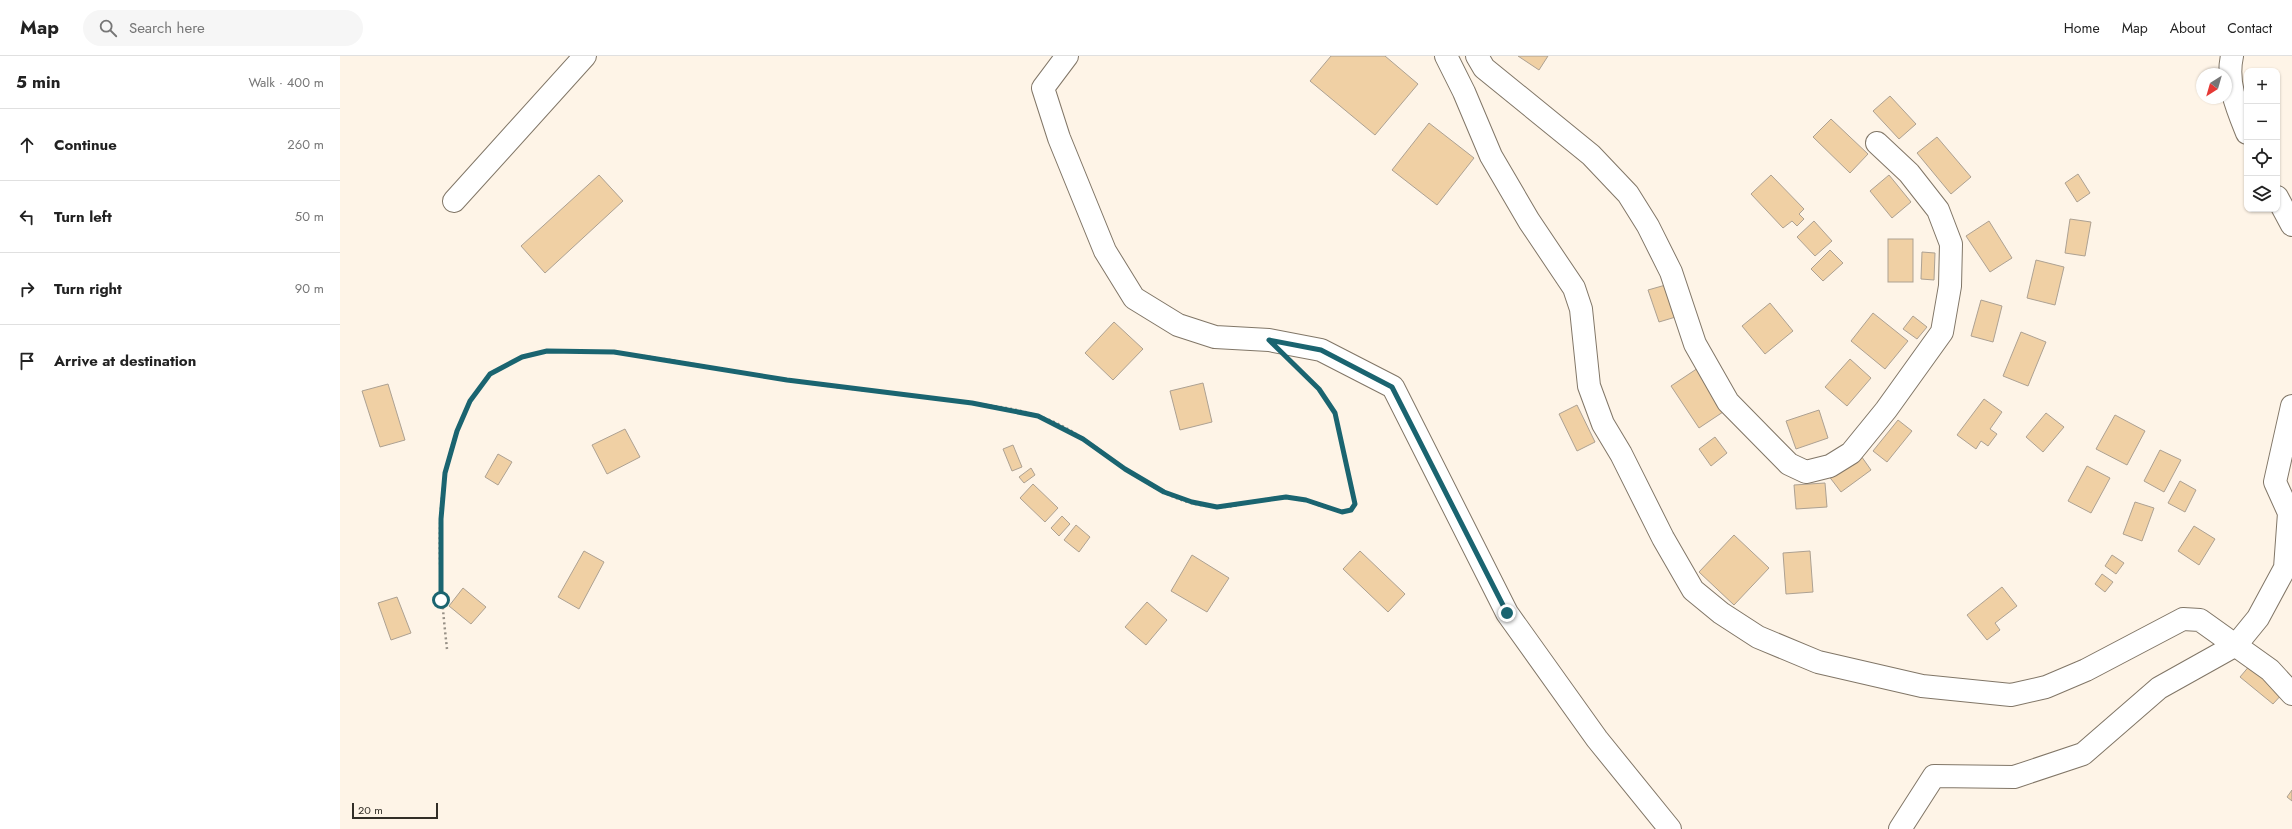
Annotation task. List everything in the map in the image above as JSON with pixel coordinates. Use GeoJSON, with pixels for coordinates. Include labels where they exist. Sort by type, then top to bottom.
{"type":"FeatureCollection","features":[{"type":"Feature","properties":{"kind":"street"},"geometry":{"type":"LineString","coordinates":[[454,201],[585,56]]}},
{"type":"Feature","properties":{"kind":"street"},"geometry":{"type":"LineString","coordinates":[[1067,56],[1043,88],[1059,138],[1105,250],[1134,298],[1178,325],[1215,337],[1269,340],[1321,350],[1392,387],[1507,613],[1597,739],[1670,829]]}},
{"type":"Feature","properties":{"kind":"street"},"geometry":{"type":"LineString","coordinates":[[1446,56],[1464,92],[1491,156],[1529,221],[1574,288],[1581,309],[1589,386],[1603,424],[1621,454],[1663,538],[1693,590],[1721,613],[1758,637],[1818,662],[1922,686],[2011,695],[2046,687],[2086,670],[2183,619],[2200,620],[2270,670],[2292,694]]}},
{"type":"Feature","properties":{"kind":"street"},"geometry":{"type":"LineString","coordinates":[[1477,56],[1484,68],[1591,155],[1628,194],[1648,226],[1671,272],[1695,344],[1728,402],[1789,464],[1806,472],[1830,466],[1851,453],[1874,427],[1942,332],[1950,286],[1951,244],[1938,210],[1909,173],[1877,143]]}},
{"type":"Feature","properties":{"kind":"street"},"geometry":{"type":"LineString","coordinates":[[2232,56],[2230,66],[2232,97],[2244,126]]}},
{"type":"Feature","properties":{"kind":"street"},"geometry":{"type":"LineString","coordinates":[[2280,203],[2292,225]]}},
{"type":"Feature","properties":{"kind":"street"},"geometry":{"type":"LineString","coordinates":[[1900,829],[1934,776],[2014,777],[2083,754],[2159,688],[2236,645],[2258,618],[2285,568],[2291,511],[2275,482],[2292,406]]}},
{"type":"Feature","properties":{"kind":"path"},"geometry":{"type":"LineString","coordinates":[[447,649],[441,592],[441,519],[445,473],[457,431],[470,401],[490,374],[522,357],[547,351],[614,352],[787,380],[980,404],[1038,416],[1083,439],[1125,469],[1164,492],[1192,502],[1217,507],[1286,497],[1306,500],[1342,512],[1351,510],[1355,504],[1335,413],[1319,389],[1297,369]]}},
{"type":"Feature","properties":{"kind":"building"},"geometry":{"type":"Polygon","coordinates":[[[1331,56],[1385,56],[1418,84],[1375,135],[1310,81],[1331,56]]]}},
{"type":"Feature","properties":{"kind":"building"},"geometry":{"type":"Polygon","coordinates":[[[1518,56],[1548,56],[1539,70],[1518,56]]]}},
{"type":"Feature","properties":{"kind":"building"},"geometry":{"type":"Polygon","coordinates":[[[1890,96],[1916,124],[1899,139],[1873,111],[1890,96]]]}},
{"type":"Feature","properties":{"kind":"building"},"geometry":{"type":"Polygon","coordinates":[[[1831,119],[1868,154],[1850,173],[1813,137],[1831,119]]]}},
{"type":"Feature","properties":{"kind":"building"},"geometry":{"type":"Polygon","coordinates":[[[1429,123],[1474,158],[1437,205],[1392,170],[1429,123]]]}},
{"type":"Feature","properties":{"kind":"building"},"geometry":{"type":"Polygon","coordinates":[[[1937,137],[1971,177],[1951,194],[1917,153],[1937,137]]]}},
{"type":"Feature","properties":{"kind":"building"},"geometry":{"type":"Polygon","coordinates":[[[2078,174],[2090,193],[2077,202],[2065,183],[2078,174]]]}},
{"type":"Feature","properties":{"kind":"building"},"geometry":{"type":"Polygon","coordinates":[[[599,175],[623,201],[545,273],[521,246],[599,175]]]}},
{"type":"Feature","properties":{"kind":"building"},"geometry":{"type":"Polygon","coordinates":[[[1771,175],[1804,209],[1799,214],[1804,219],[1797,226],[1792,221],[1783,228],[1751,194],[1771,175]]]}},
{"type":"Feature","properties":{"kind":"building"},"geometry":{"type":"Polygon","coordinates":[[[1889,175],[1911,202],[1892,218],[1870,191],[1889,175]]]}},
{"type":"Feature","properties":{"kind":"building"},"geometry":{"type":"Polygon","coordinates":[[[2070,219],[2091,222],[2085,256],[2065,253],[2070,219]]]}},
{"type":"Feature","properties":{"kind":"building"},"geometry":{"type":"Polygon","coordinates":[[[1814,221],[1832,241],[1815,256],[1797,237],[1814,221]]]}},
{"type":"Feature","properties":{"kind":"building"},"geometry":{"type":"Polygon","coordinates":[[[1989,221],[2012,258],[1990,272],[1966,236],[1989,221]]]}},
{"type":"Feature","properties":{"kind":"building"},"geometry":{"type":"Polygon","coordinates":[[[1888,239],[1913,239],[1913,282],[1888,282],[1888,239]]]}},
{"type":"Feature","properties":{"kind":"building"},"geometry":{"type":"Polygon","coordinates":[[[1830,250],[1843,263],[1823,281],[1811,269],[1830,250]]]}},
{"type":"Feature","properties":{"kind":"building"},"geometry":{"type":"Polygon","coordinates":[[[1922,252],[1935,253],[1934,280],[1921,279],[1922,252]]]}},
{"type":"Feature","properties":{"kind":"building"},"geometry":{"type":"Polygon","coordinates":[[[2036,260],[2064,267],[2055,305],[2027,298],[2036,260]]]}},
{"type":"Feature","properties":{"kind":"building"},"geometry":{"type":"Polygon","coordinates":[[[1669,284],[1679,316],[1659,322],[1648,290],[1669,284]]]}},
{"type":"Feature","properties":{"kind":"building"},"geometry":{"type":"Polygon","coordinates":[[[1981,300],[2002,306],[1993,342],[1971,336],[1981,300]]]}},
{"type":"Feature","properties":{"kind":"building"},"geometry":{"type":"Polygon","coordinates":[[[1770,303],[1793,331],[1765,354],[1742,326],[1770,303]]]}},
{"type":"Feature","properties":{"kind":"building"},"geometry":{"type":"Polygon","coordinates":[[[1873,313],[1908,341],[1885,369],[1851,341],[1873,313]]]}},
{"type":"Feature","properties":{"kind":"building"},"geometry":{"type":"Polygon","coordinates":[[[1913,316],[1927,327],[1917,339],[1903,329],[1913,316]]]}},
{"type":"Feature","properties":{"kind":"building"},"geometry":{"type":"Polygon","coordinates":[[[1114,322],[1143,349],[1113,380],[1085,353],[1114,322]]]}},
{"type":"Feature","properties":{"kind":"building"},"geometry":{"type":"Polygon","coordinates":[[[2021,332],[2046,342],[2028,386],[2003,376],[2021,332]]]}},
{"type":"Feature","properties":{"kind":"building"},"geometry":{"type":"Polygon","coordinates":[[[1850,359],[1871,378],[1847,406],[1825,387],[1850,359]]]}},
{"type":"Feature","properties":{"kind":"building"},"geometry":{"type":"Polygon","coordinates":[[[1698,368],[1726,410],[1699,428],[1671,386],[1698,368]]]}},
{"type":"Feature","properties":{"kind":"building"},"geometry":{"type":"Polygon","coordinates":[[[1203,383],[1212,422],[1180,430],[1170,391],[1203,383]]]}},
{"type":"Feature","properties":{"kind":"building"},"geometry":{"type":"Polygon","coordinates":[[[388,384],[405,440],[380,447],[362,391],[388,384]]]}},
{"type":"Feature","properties":{"kind":"building"},"geometry":{"type":"Polygon","coordinates":[[[1984,399],[2002,412],[1990,429],[1997,434],[1988,446],[1981,441],[1976,449],[1957,435],[1984,399]]]}},
{"type":"Feature","properties":{"kind":"building"},"geometry":{"type":"Polygon","coordinates":[[[1577,405],[1595,442],[1577,451],[1559,414],[1577,405]]]}},
{"type":"Feature","properties":{"kind":"building"},"geometry":{"type":"Polygon","coordinates":[[[1819,410],[1828,438],[1796,449],[1786,421],[1819,410]]]}},
{"type":"Feature","properties":{"kind":"building"},"geometry":{"type":"Polygon","coordinates":[[[2046,413],[2064,427],[2043,452],[2026,437],[2046,413]]]}},
{"type":"Feature","properties":{"kind":"building"},"geometry":{"type":"Polygon","coordinates":[[[2115,415],[2145,431],[2127,465],[2096,449],[2115,415]]]}},
{"type":"Feature","properties":{"kind":"building"},"geometry":{"type":"Polygon","coordinates":[[[1898,420],[1912,431],[1887,462],[1873,451],[1898,420]]]}},
{"type":"Feature","properties":{"kind":"building"},"geometry":{"type":"Polygon","coordinates":[[[625,429],[640,457],[607,474],[592,445],[625,429]]]}},
{"type":"Feature","properties":{"kind":"building"},"geometry":{"type":"Polygon","coordinates":[[[1715,437],[1727,453],[1711,466],[1699,449],[1715,437]]]}},
{"type":"Feature","properties":{"kind":"building"},"geometry":{"type":"Polygon","coordinates":[[[1013,445],[1022,467],[1012,471],[1003,449],[1013,445]]]}},
{"type":"Feature","properties":{"kind":"building"},"geometry":{"type":"Polygon","coordinates":[[[2160,450],[2181,460],[2164,492],[2144,481],[2160,450]]]}},
{"type":"Feature","properties":{"kind":"building"},"geometry":{"type":"Polygon","coordinates":[[[1859,453],[1871,470],[1841,492],[1828,475],[1859,453]]]}},
{"type":"Feature","properties":{"kind":"building"},"geometry":{"type":"Polygon","coordinates":[[[498,454],[512,462],[498,485],[485,477],[498,454]]]}},
{"type":"Feature","properties":{"kind":"building"},"geometry":{"type":"Polygon","coordinates":[[[2087,466],[2110,478],[2091,513],[2068,501],[2087,466]]]}},
{"type":"Feature","properties":{"kind":"building"},"geometry":{"type":"Polygon","coordinates":[[[1031,468],[1035,475],[1024,483],[1019,477],[1031,468]]]}},
{"type":"Feature","properties":{"kind":"building"},"geometry":{"type":"Polygon","coordinates":[[[2180,481],[2196,490],[2185,512],[2168,503],[2180,481]]]}},
{"type":"Feature","properties":{"kind":"building"},"geometry":{"type":"Polygon","coordinates":[[[1825,483],[1827,507],[1796,509],[1794,485],[1825,483]]]}},
{"type":"Feature","properties":{"kind":"building"},"geometry":{"type":"Polygon","coordinates":[[[1033,484],[1058,508],[1045,522],[1020,498],[1033,484]]]}},
{"type":"Feature","properties":{"kind":"building"},"geometry":{"type":"Polygon","coordinates":[[[2135,502],[2154,508],[2142,541],[2123,534],[2135,502]]]}},
{"type":"Feature","properties":{"kind":"building"},"geometry":{"type":"Polygon","coordinates":[[[1062,516],[1070,524],[1059,536],[1051,528],[1062,516]]]}},
{"type":"Feature","properties":{"kind":"building"},"geometry":{"type":"Polygon","coordinates":[[[1076,525],[1090,537],[1079,552],[1064,540],[1076,525]]]}},
{"type":"Feature","properties":{"kind":"building"},"geometry":{"type":"Polygon","coordinates":[[[2194,526],[2215,539],[2199,565],[2178,551],[2194,526]]]}},
{"type":"Feature","properties":{"kind":"building"},"geometry":{"type":"Polygon","coordinates":[[[1734,535],[1769,568],[1734,605],[1699,572],[1734,535]]]}},
{"type":"Feature","properties":{"kind":"building"},"geometry":{"type":"Polygon","coordinates":[[[584,551],[604,562],[579,609],[558,597],[584,551]]]}},
{"type":"Feature","properties":{"kind":"building"},"geometry":{"type":"Polygon","coordinates":[[[1360,551],[1405,594],[1388,612],[1343,569],[1360,551]]]}},
{"type":"Feature","properties":{"kind":"building"},"geometry":{"type":"Polygon","coordinates":[[[1810,551],[1813,592],[1786,594],[1783,553],[1810,551]]]}},
{"type":"Feature","properties":{"kind":"building"},"geometry":{"type":"Polygon","coordinates":[[[1192,555],[1229,578],[1207,612],[1171,591],[1192,555]]]}},
{"type":"Feature","properties":{"kind":"building"},"geometry":{"type":"Polygon","coordinates":[[[2112,555],[2124,563],[2116,574],[2105,566],[2112,555]]]}},
{"type":"Feature","properties":{"kind":"building"},"geometry":{"type":"Polygon","coordinates":[[[2102,574],[2113,582],[2105,592],[2095,584],[2102,574]]]}},
{"type":"Feature","properties":{"kind":"building"},"geometry":{"type":"Polygon","coordinates":[[[2002,587],[2017,606],[1995,623],[2000,630],[1987,640],[1967,615],[2002,587]]]}},
{"type":"Feature","properties":{"kind":"building"},"geometry":{"type":"Polygon","coordinates":[[[463,588],[486,607],[471,624],[449,606],[463,588]]]}},
{"type":"Feature","properties":{"kind":"building"},"geometry":{"type":"Polygon","coordinates":[[[397,597],[411,633],[391,640],[378,603],[397,597]]]}},
{"type":"Feature","properties":{"kind":"building"},"geometry":{"type":"Polygon","coordinates":[[[1147,602],[1167,620],[1146,645],[1125,627],[1147,602]]]}},
{"type":"Feature","properties":{"kind":"building"},"geometry":{"type":"Polygon","coordinates":[[[2251,664],[2284,692],[2273,704],[2240,677],[2251,664]]]}},
{"type":"Feature","properties":{"kind":"building"},"geometry":{"type":"Polygon","coordinates":[[[2292,790],[2292,801],[2287,797],[2292,790]]]}},
{"type":"Feature","properties":{"kind":"route"},"geometry":{"type":"LineString","coordinates":[[441,600],[441,519],[445,473],[457,431],[470,401],[490,374],[522,357],[547,351],[614,352],[787,380],[972,403],[1038,416],[1065,428],[1125,469],[1164,492],[1192,502],[1217,507],[1286,497],[1306,500],[1342,512],[1351,510],[1355,504],[1335,413],[1319,389],[1291,364],[1269,340],[1321,350],[1392,387],[1507,613]]}}]}
